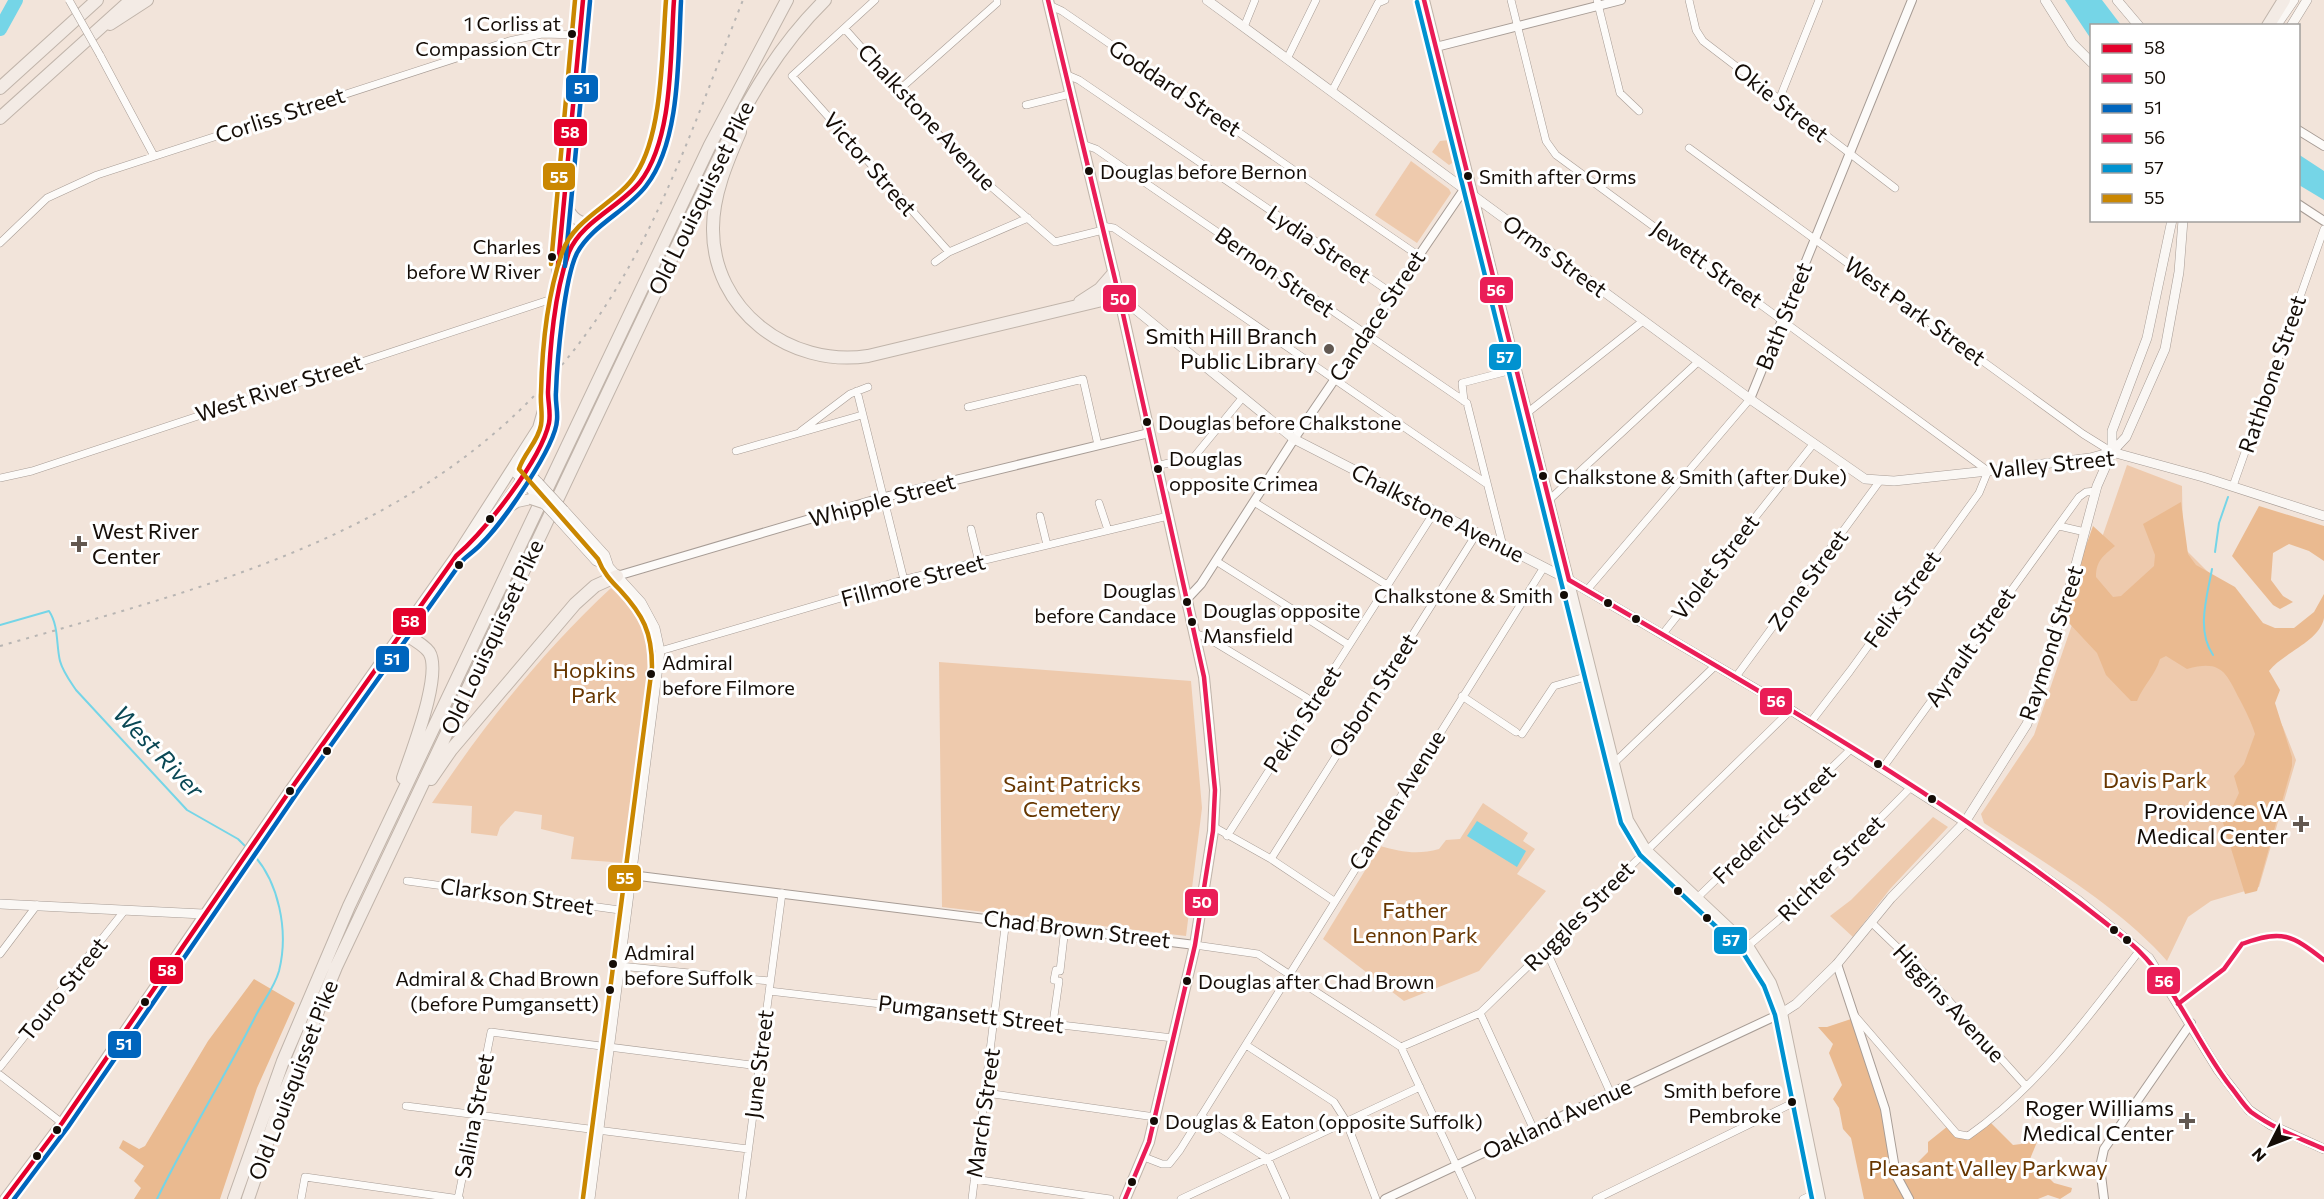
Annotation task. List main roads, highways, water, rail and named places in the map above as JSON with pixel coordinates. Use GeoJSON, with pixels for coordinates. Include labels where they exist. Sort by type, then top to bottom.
{"type":"FeatureCollection","features":[{"type":"Feature","properties":{"kind":"highway"},"geometry":{"type":"LineString","coordinates":[[0,88],[97,0]]}},
{"type":"Feature","properties":{"kind":"highway"},"geometry":{"type":"LineString","coordinates":[[0,118],[131,0]]}},
{"type":"Feature","properties":{"kind":"highway"},"geometry":{"type":"LineString","coordinates":[[93,33],[125,16],[147,0]]}},
{"type":"Feature","properties":{"kind":"highway","name":"Old Louisquisset Pike"},"geometry":{"type":"LineString","coordinates":[[234,1199],[263,1113],[304,1009],[391,819],[713,139],[787,0]]}},
{"type":"Feature","properties":{"kind":"highway","name":"Old Louisquisset Pike"},"geometry":{"type":"LineString","coordinates":[[248,1199],[314,1019],[406,818],[718,160],[765,74],[789,40],[825,0]]}},
{"type":"Feature","properties":{"kind":"highway"},"geometry":{"type":"LineString","coordinates":[[2269,24],[2284,0]]}},
{"type":"Feature","properties":{"kind":"highway"},"geometry":{"type":"LineString","coordinates":[[765,74],[725,172],[715,205],[713,226],[716,256],[727,285],[744,311],[766,332],[784,343],[812,354],[855,358],[1119,296]]}},
{"type":"Feature","properties":{"kind":"highway"},"geometry":{"type":"LineString","coordinates":[[1062,310],[1096,292],[1113,274]]}},
{"type":"Feature","properties":{"kind":"highway"},"geometry":{"type":"LineString","coordinates":[[406,818],[448,755],[575,604],[613,571]]}},
{"type":"Feature","properties":{"kind":"highway"},"geometry":{"type":"LineString","coordinates":[[391,819],[429,694],[433,672],[429,652],[403,633]]}},
{"type":"Feature","properties":{"kind":"main road"},"geometry":{"type":"LineString","coordinates":[[5,1199],[62,1123],[203,914],[403,633],[456,556],[540,424],[548,393],[553,349],[558,297],[559,250],[583,0]]}},
{"type":"Feature","properties":{"kind":"main road"},"geometry":{"type":"LineString","coordinates":[[558,297],[570,250],[576,240],[642,180],[656,150],[662,127],[674,0]]}},
{"type":"Feature","properties":{"kind":"main road","name":"Orms Street"},"geometry":{"type":"LineString","coordinates":[[1207,0],[1468,188],[1750,399],[1865,479],[1879,482]]}},
{"type":"Feature","properties":{"kind":"main road"},"geometry":{"type":"LineString","coordinates":[[1424,0],[1468,188],[1516,369],[1628,819],[1646,850],[1748,946],[1771,983],[1782,1013],[1819,1196]]}},
{"type":"Feature","properties":{"kind":"main road"},"geometry":{"type":"LineString","coordinates":[[2045,0],[2072,43],[2090,62]]}},
{"type":"Feature","properties":{"kind":"main road"},"geometry":{"type":"LineString","coordinates":[[2117,0],[2137,24]]}},
{"type":"Feature","properties":{"kind":"main road"},"geometry":{"type":"LineString","coordinates":[[2277,24],[2294,0]]}},
{"type":"Feature","properties":{"kind":"main road"},"geometry":{"type":"LineString","coordinates":[[2292,24],[2307,0]]}},
{"type":"Feature","properties":{"kind":"main road"},"geometry":{"type":"LineString","coordinates":[[1048,2],[1119,296],[1194,633],[1206,690],[1215,790],[1214,827],[1195,945],[1155,1117],[1144,1157],[1128,1198]]}},
{"type":"Feature","properties":{"kind":"main road"},"geometry":{"type":"LineString","coordinates":[[565,196],[569,212],[577,221],[595,222]]}},
{"type":"Feature","properties":{"kind":"main road"},"geometry":{"type":"LineString","coordinates":[[2112,452],[2112,431],[2138,369],[2160,289],[2172,222]]}},
{"type":"Feature","properties":{"kind":"main road"},"geometry":{"type":"LineString","coordinates":[[2112,452],[2126,437],[2165,349],[2176,292],[2183,222]]}},
{"type":"Feature","properties":{"kind":"main road"},"geometry":{"type":"LineString","coordinates":[[2169,240],[2183,240]]}},
{"type":"Feature","properties":{"kind":"main road"},"geometry":{"type":"LineString","coordinates":[[2160,289],[2176,292]]}},
{"type":"Feature","properties":{"kind":"main road","name":"Chalkstone Avenue"},"geometry":{"type":"LineString","coordinates":[[1119,296],[1294,438],[1569,580],[1791,710],[1965,822],[2078,900],[2140,950],[2162,977],[2218,1070],[2249,1110],[2271,1125],[2324,1149]]}},
{"type":"Feature","properties":{"kind":"main road"},"geometry":{"type":"LineString","coordinates":[[2138,369],[2153,373]]}},
{"type":"Feature","properties":{"kind":"main road"},"geometry":{"type":"LineString","coordinates":[[456,556],[477,538],[492,520],[547,435],[550,420],[548,393]]}},
{"type":"Feature","properties":{"kind":"main road","name":"Valley Street"},"geometry":{"type":"LineString","coordinates":[[1879,482],[2090,458],[2112,452],[2233,486],[2324,516]]}},
{"type":"Feature","properties":{"kind":"main road","name":"Raymond Street"},"geometry":{"type":"LineString","coordinates":[[1965,822],[2027,724],[2096,491],[2112,452]]}},
{"type":"Feature","properties":{"kind":"main road"},"geometry":{"type":"LineString","coordinates":[[514,465],[523,474],[539,483],[605,555],[613,571],[649,615],[658,637],[660,651],[590,1199]]}},
{"type":"Feature","properties":{"kind":"main road"},"geometry":{"type":"LineString","coordinates":[[523,474],[532,496],[543,503],[596,561],[613,571]]}},
{"type":"Feature","properties":{"kind":"main road"},"geometry":{"type":"LineString","coordinates":[[492,520],[514,504],[532,496]]}},
{"type":"Feature","properties":{"kind":"main road","name":"Oakland Avenue"},"geometry":{"type":"LineString","coordinates":[[1782,1013],[1796,1004],[1837,964],[1891,898],[1965,822]]}},
{"type":"Feature","properties":{"kind":"main road"},"geometry":{"type":"LineString","coordinates":[[0,904],[203,914]]}},
{"type":"Feature","properties":{"kind":"water"},"geometry":{"type":"Polygon","coordinates":[[[2065,0],[2102,0],[2120,24],[2090,24],[2090,38],[2065,0]]]}},
{"type":"Feature","properties":{"kind":"water"},"geometry":{"type":"Polygon","coordinates":[[[2300,155],[2324,171],[2324,200],[2300,186],[2300,155]]]}},
{"type":"Feature","properties":{"kind":"water"},"geometry":{"type":"Polygon","coordinates":[[[1477,821],[1526,851],[1517,867],[1467,836],[1477,821]]]}},
{"type":"Feature","properties":{"kind":"waterway"},"geometry":{"type":"LineString","coordinates":[[0,29],[16,0]]}},
{"type":"Feature","properties":{"kind":"waterway"},"geometry":{"type":"LineString","coordinates":[[2215,552],[2219,523],[2228,497]]}},
{"type":"Feature","properties":{"kind":"waterway"},"geometry":{"type":"LineString","coordinates":[[2212,569],[2204,624],[2205,635],[2213,655]]}},
{"type":"Feature","properties":{"kind":"waterway","name":"West River"},"geometry":{"type":"LineString","coordinates":[[0,625],[49,611],[56,629],[61,665],[76,690],[187,810],[238,839],[247,848]]}},
{"type":"Feature","properties":{"kind":"waterway","name":"West River"},"geometry":{"type":"LineString","coordinates":[[157,1199],[180,1153],[271,990],[279,971],[283,940],[279,907],[269,877],[251,852]]}},
{"type":"Feature","properties":{"kind":"railway"},"geometry":{"type":"LineString","coordinates":[[0,646],[179,594],[264,564],[346,529],[423,486],[495,433],[559,368],[616,289],[653,220],[669,184],[743,0]]}},
{"type":"Feature","properties":{"kind":"place","name":"1 Corliss at Compassion Ctr"},"geometry":{"type":"Point","coordinates":[572,34]}},
{"type":"Feature","properties":{"kind":"place","name":"Douglas before Bernon"},"geometry":{"type":"Point","coordinates":[1089,171]}},
{"type":"Feature","properties":{"kind":"place","name":"Smith after Orms"},"geometry":{"type":"Point","coordinates":[1468,176]}},
{"type":"Feature","properties":{"kind":"place","name":"Charles before W River"},"geometry":{"type":"Point","coordinates":[552,257]}},
{"type":"Feature","properties":{"kind":"place","name":"Smith Hill Branch Public Library"},"geometry":{"type":"Point","coordinates":[1329,349]}},
{"type":"Feature","properties":{"kind":"place","name":"Douglas before Chalkstone"},"geometry":{"type":"Point","coordinates":[1147,422]}},
{"type":"Feature","properties":{"kind":"place","name":"Douglas opposite Crimea"},"geometry":{"type":"Point","coordinates":[1158,469]}},
{"type":"Feature","properties":{"kind":"place","name":"Chalkstone & Smith (after Duke)"},"geometry":{"type":"Point","coordinates":[1543,476]}},
{"type":"Feature","properties":{"kind":"place","name":"West River Center"},"geometry":{"type":"Point","coordinates":[79,544]}},
{"type":"Feature","properties":{"kind":"place","name":"Chalkstone & Smith"},"geometry":{"type":"Point","coordinates":[1564,595]}},
{"type":"Feature","properties":{"kind":"place","name":"Douglas before Candace"},"geometry":{"type":"Point","coordinates":[1187,602]}},
{"type":"Feature","properties":{"kind":"place","name":"Douglas opposite Mansfield"},"geometry":{"type":"Point","coordinates":[1192,622]}},
{"type":"Feature","properties":{"kind":"place","name":"Admiral before Filmore"},"geometry":{"type":"Point","coordinates":[651,674]}},
{"type":"Feature","properties":{"kind":"place","name":"Providence VA Medical Center"},"geometry":{"type":"Point","coordinates":[2301,824]}},
{"type":"Feature","properties":{"kind":"place","name":"Admiral before Suffolk"},"geometry":{"type":"Point","coordinates":[613,964]}},
{"type":"Feature","properties":{"kind":"place","name":"Douglas after Chad Brown"},"geometry":{"type":"Point","coordinates":[1187,981]}},
{"type":"Feature","properties":{"kind":"place","name":"Admiral & Chad Brown (before Pumgansett)"},"geometry":{"type":"Point","coordinates":[610,990]}},
{"type":"Feature","properties":{"kind":"place","name":"Smith before Pembroke"},"geometry":{"type":"Point","coordinates":[1792,1102]}},
{"type":"Feature","properties":{"kind":"place","name":"Douglas & Eaton (opposite Suffolk)"},"geometry":{"type":"Point","coordinates":[1154,1121]}},
{"type":"Feature","properties":{"kind":"place","name":"Roger Williams Medical Center"},"geometry":{"type":"Point","coordinates":[2187,1121]}},
{"type":"Feature","properties":{"kind":"park label","name":"Hopkins Park"},"geometry":{"type":"Point","coordinates":[594,682]}},
{"type":"Feature","properties":{"kind":"park label","name":"Davis Park"},"geometry":{"type":"Point","coordinates":[2155,780]}},
{"type":"Feature","properties":{"kind":"park label","name":"Saint Patricks Cemetery"},"geometry":{"type":"Point","coordinates":[1072,796]}},
{"type":"Feature","properties":{"kind":"park label","name":"Father Lennon Park"},"geometry":{"type":"Point","coordinates":[1415,922]}},
{"type":"Feature","properties":{"kind":"park label","name":"Pleasant Valley Parkway"},"geometry":{"type":"Point","coordinates":[1988,1168]}}]}
